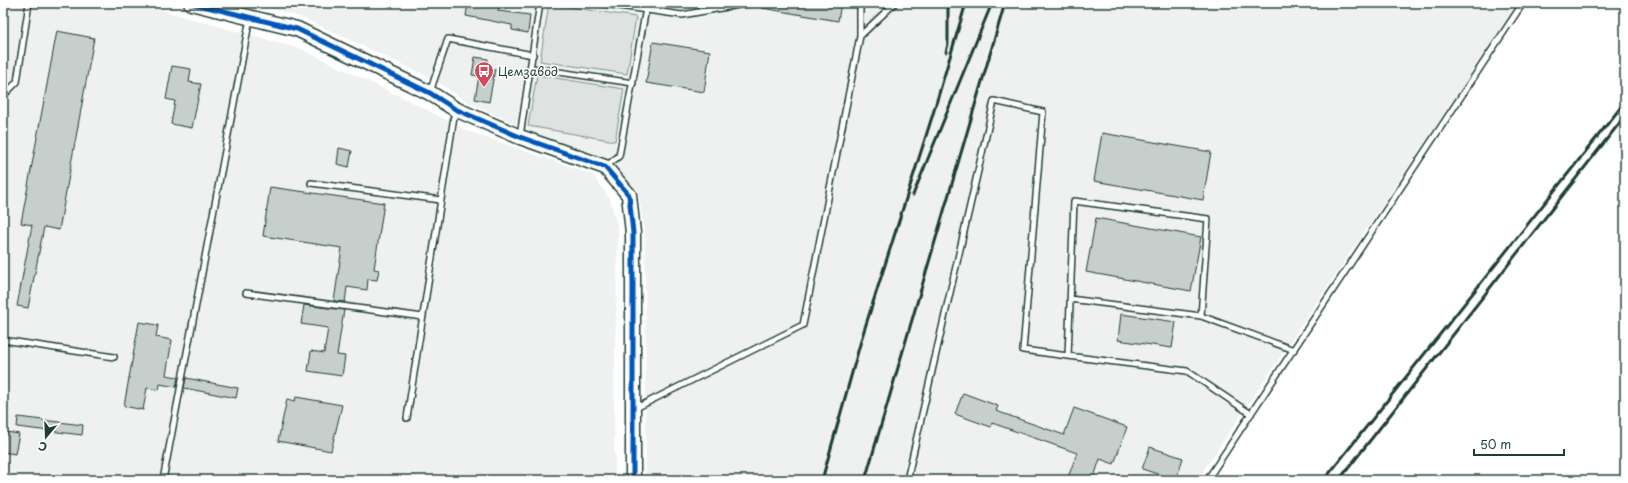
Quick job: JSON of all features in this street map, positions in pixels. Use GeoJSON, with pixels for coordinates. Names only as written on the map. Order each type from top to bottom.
{"type":"FeatureCollection","features":[{"type":"Feature","properties":{"kind":"street"},"geometry":{"type":"LineString","coordinates":[[191,3],[298,28],[430,93],[455,109],[520,137],[605,167],[629,195],[633,233],[633,480]]}},
{"type":"Feature","properties":{"kind":"lane"},"geometry":{"type":"LineString","coordinates":[[3,96],[17,82],[29,3]]}},
{"type":"Feature","properties":{"kind":"lane"},"geometry":{"type":"LineString","coordinates":[[520,137],[532,68],[540,3]]}},
{"type":"Feature","properties":{"kind":"lane"},"geometry":{"type":"LineString","coordinates":[[598,3],[682,15],[750,3]]}},
{"type":"Feature","properties":{"kind":"lane"},"geometry":{"type":"LineString","coordinates":[[605,167],[619,156],[647,3]]}},
{"type":"Feature","properties":{"kind":"lane"},"geometry":{"type":"LineString","coordinates":[[632,410],[803,325],[860,36],[860,3]]}},
{"type":"Feature","properties":{"kind":"lane"},"geometry":{"type":"LineString","coordinates":[[860,36],[895,3]]}},
{"type":"Feature","properties":{"kind":"lane"},"geometry":{"type":"LineString","coordinates":[[1207,480],[1523,3]]}},
{"type":"Feature","properties":{"kind":"lane"},"geometry":{"type":"LineString","coordinates":[[163,480],[250,17]]}},
{"type":"Feature","properties":{"kind":"lane"},"geometry":{"type":"LineString","coordinates":[[430,93],[448,39],[533,55]]}},
{"type":"Feature","properties":{"kind":"lane"},"geometry":{"type":"LineString","coordinates":[[532,68],[632,84]]}},
{"type":"Feature","properties":{"kind":"lane"},"geometry":{"type":"LineString","coordinates":[[908,479],[994,101],[1043,112],[1023,350],[1187,371],[1251,414]]}},
{"type":"Feature","properties":{"kind":"lane"},"geometry":{"type":"LineString","coordinates":[[407,418],[455,109]]}},
{"type":"Feature","properties":{"kind":"lane"},"geometry":{"type":"LineString","coordinates":[[311,184],[441,200]]}},
{"type":"Feature","properties":{"kind":"lane"},"geometry":{"type":"LineString","coordinates":[[1068,356],[1074,201],[1208,219],[1201,316]]}},
{"type":"Feature","properties":{"kind":"lane"},"geometry":{"type":"LineString","coordinates":[[246,293],[423,317]]}},
{"type":"Feature","properties":{"kind":"lane"},"geometry":{"type":"LineString","coordinates":[[1070,299],[1201,316],[1294,350]]}},
{"type":"Feature","properties":{"kind":"lane"},"geometry":{"type":"LineString","coordinates":[[3,340],[114,357]]}},
{"type":"Feature","properties":{"kind":"shaded area"},"geometry":{"type":"Polygon","coordinates":[[[3,3],[135,3],[301,49],[418,105],[467,131],[593,175],[610,199],[618,229],[614,399],[615,480],[3,480],[3,3]]]}},
{"type":"Feature","properties":{"kind":"shaded area"},"geometry":{"type":"Polygon","coordinates":[[[253,3],[1519,3],[1197,480],[646,480],[645,234],[638,191],[603,157],[538,135],[470,103],[427,76],[303,18],[253,3]]]}},
{"type":"Feature","properties":{"kind":"shaded area"},"geometry":{"type":"Polygon","coordinates":[[[549,4],[636,17],[627,74],[540,61],[549,4]]]}},
{"type":"Feature","properties":{"kind":"shaded area"},"geometry":{"type":"Polygon","coordinates":[[[537,75],[624,89],[615,141],[528,126],[537,75]]]}},
{"type":"Feature","properties":{"kind":"building"},"geometry":{"type":"Polygon","coordinates":[[[468,3],[500,3],[498,11],[530,15],[528,33],[512,30],[512,25],[466,16],[468,3]]]}},
{"type":"Feature","properties":{"kind":"building"},"geometry":{"type":"Polygon","coordinates":[[[762,3],[841,3],[838,21],[762,8],[762,3]]]}},
{"type":"Feature","properties":{"kind":"building"},"geometry":{"type":"Polygon","coordinates":[[[57,31],[94,38],[59,230],[44,227],[28,308],[17,306],[32,225],[21,223],[57,31]]]}},
{"type":"Feature","properties":{"kind":"building"},"geometry":{"type":"Polygon","coordinates":[[[653,42],[710,51],[704,92],[646,83],[653,42]]]}},
{"type":"Feature","properties":{"kind":"building","name":"Цемзавод"},"geometry":{"type":"Polygon","coordinates":[[[475,57],[488,59],[487,67],[495,69],[489,102],[475,99],[479,76],[472,75],[475,57]]]}},
{"type":"Feature","properties":{"kind":"building"},"geometry":{"type":"Polygon","coordinates":[[[172,66],[191,69],[189,82],[201,84],[192,128],[171,124],[175,101],[166,99],[172,66]]]}},
{"type":"Feature","properties":{"kind":"building"},"geometry":{"type":"Polygon","coordinates":[[[1102,133],[1211,152],[1203,200],[1094,181],[1102,133]]]}},
{"type":"Feature","properties":{"kind":"building"},"geometry":{"type":"Polygon","coordinates":[[[339,148],[352,151],[349,167],[337,164],[339,148]]]}},
{"type":"Feature","properties":{"kind":"building"},"geometry":{"type":"Polygon","coordinates":[[[270,187],[384,203],[374,269],[379,270],[377,280],[368,279],[367,290],[347,287],[345,302],[334,301],[342,248],[263,236],[270,187]]]}},
{"type":"Feature","properties":{"kind":"building"},"geometry":{"type":"Polygon","coordinates":[[[1096,218],[1201,237],[1191,291],[1086,272],[1096,218]]]}},
{"type":"Feature","properties":{"kind":"building"},"geometry":{"type":"Polygon","coordinates":[[[304,305],[344,310],[337,355],[345,356],[342,376],[308,371],[311,351],[324,353],[328,328],[301,324],[304,305]]]}},
{"type":"Feature","properties":{"kind":"building"},"geometry":{"type":"Polygon","coordinates":[[[1121,314],[1176,322],[1172,348],[1118,340],[1121,314]]]}},
{"type":"Feature","properties":{"kind":"building"},"geometry":{"type":"Polygon","coordinates":[[[139,322],[158,325],[156,337],[172,340],[166,375],[178,377],[176,387],[160,384],[159,390],[147,388],[143,410],[124,406],[139,322]]]}},
{"type":"Feature","properties":{"kind":"building"},"geometry":{"type":"Polygon","coordinates":[[[186,378],[238,388],[236,398],[184,388],[186,378]]]}},
{"type":"Feature","properties":{"kind":"building"},"geometry":{"type":"Polygon","coordinates":[[[963,393],[998,406],[996,411],[1064,435],[1074,408],[1127,427],[1114,464],[1100,459],[1093,480],[1067,480],[1077,453],[992,423],[991,427],[955,414],[963,393]]]}},
{"type":"Feature","properties":{"kind":"building"},"geometry":{"type":"Polygon","coordinates":[[[296,397],[342,405],[331,451],[278,441],[287,399],[295,401],[296,397]]]}},
{"type":"Feature","properties":{"kind":"building"},"geometry":{"type":"Polygon","coordinates":[[[18,417],[83,425],[82,435],[17,427],[18,417]]]}},
{"type":"Feature","properties":{"kind":"building"},"geometry":{"type":"Polygon","coordinates":[[[6,432],[19,434],[15,454],[3,452],[6,432]]]}},
{"type":"Feature","properties":{"kind":"building"},"geometry":{"type":"Polygon","coordinates":[[[1150,447],[1183,458],[1176,480],[1142,469],[1150,447]]]}},
{"type":"Feature","properties":{"kind":"railway"},"geometry":{"type":"LineString","coordinates":[[946,52],[948,44],[948,3]]}},
{"type":"Feature","properties":{"kind":"railway"},"geometry":{"type":"LineString","coordinates":[[822,480],[862,337],[932,117],[966,3]]}},
{"type":"Feature","properties":{"kind":"railway"},"geometry":{"type":"LineString","coordinates":[[913,195],[992,3]]}},
{"type":"Feature","properties":{"kind":"railway"},"geometry":{"type":"LineString","coordinates":[[865,480],[1005,3]]}},
{"type":"Feature","properties":{"kind":"railway"},"geometry":{"type":"LineString","coordinates":[[1324,480],[1625,102]]}},
{"type":"Feature","properties":{"kind":"railway"},"geometry":{"type":"LineString","coordinates":[[1339,480],[1625,116]]}},
{"type":"Feature","properties":{"kind":"cycle path"},"geometry":{"type":"LineString","coordinates":[[191,3],[297,29],[430,93],[455,109],[520,137],[605,167],[629,195],[633,233],[633,480]]}},
{"type":"Feature","properties":{"kind":"place","name":"Цемзавод"},"geometry":{"type":"Point","coordinates":[484,88]}}]}
